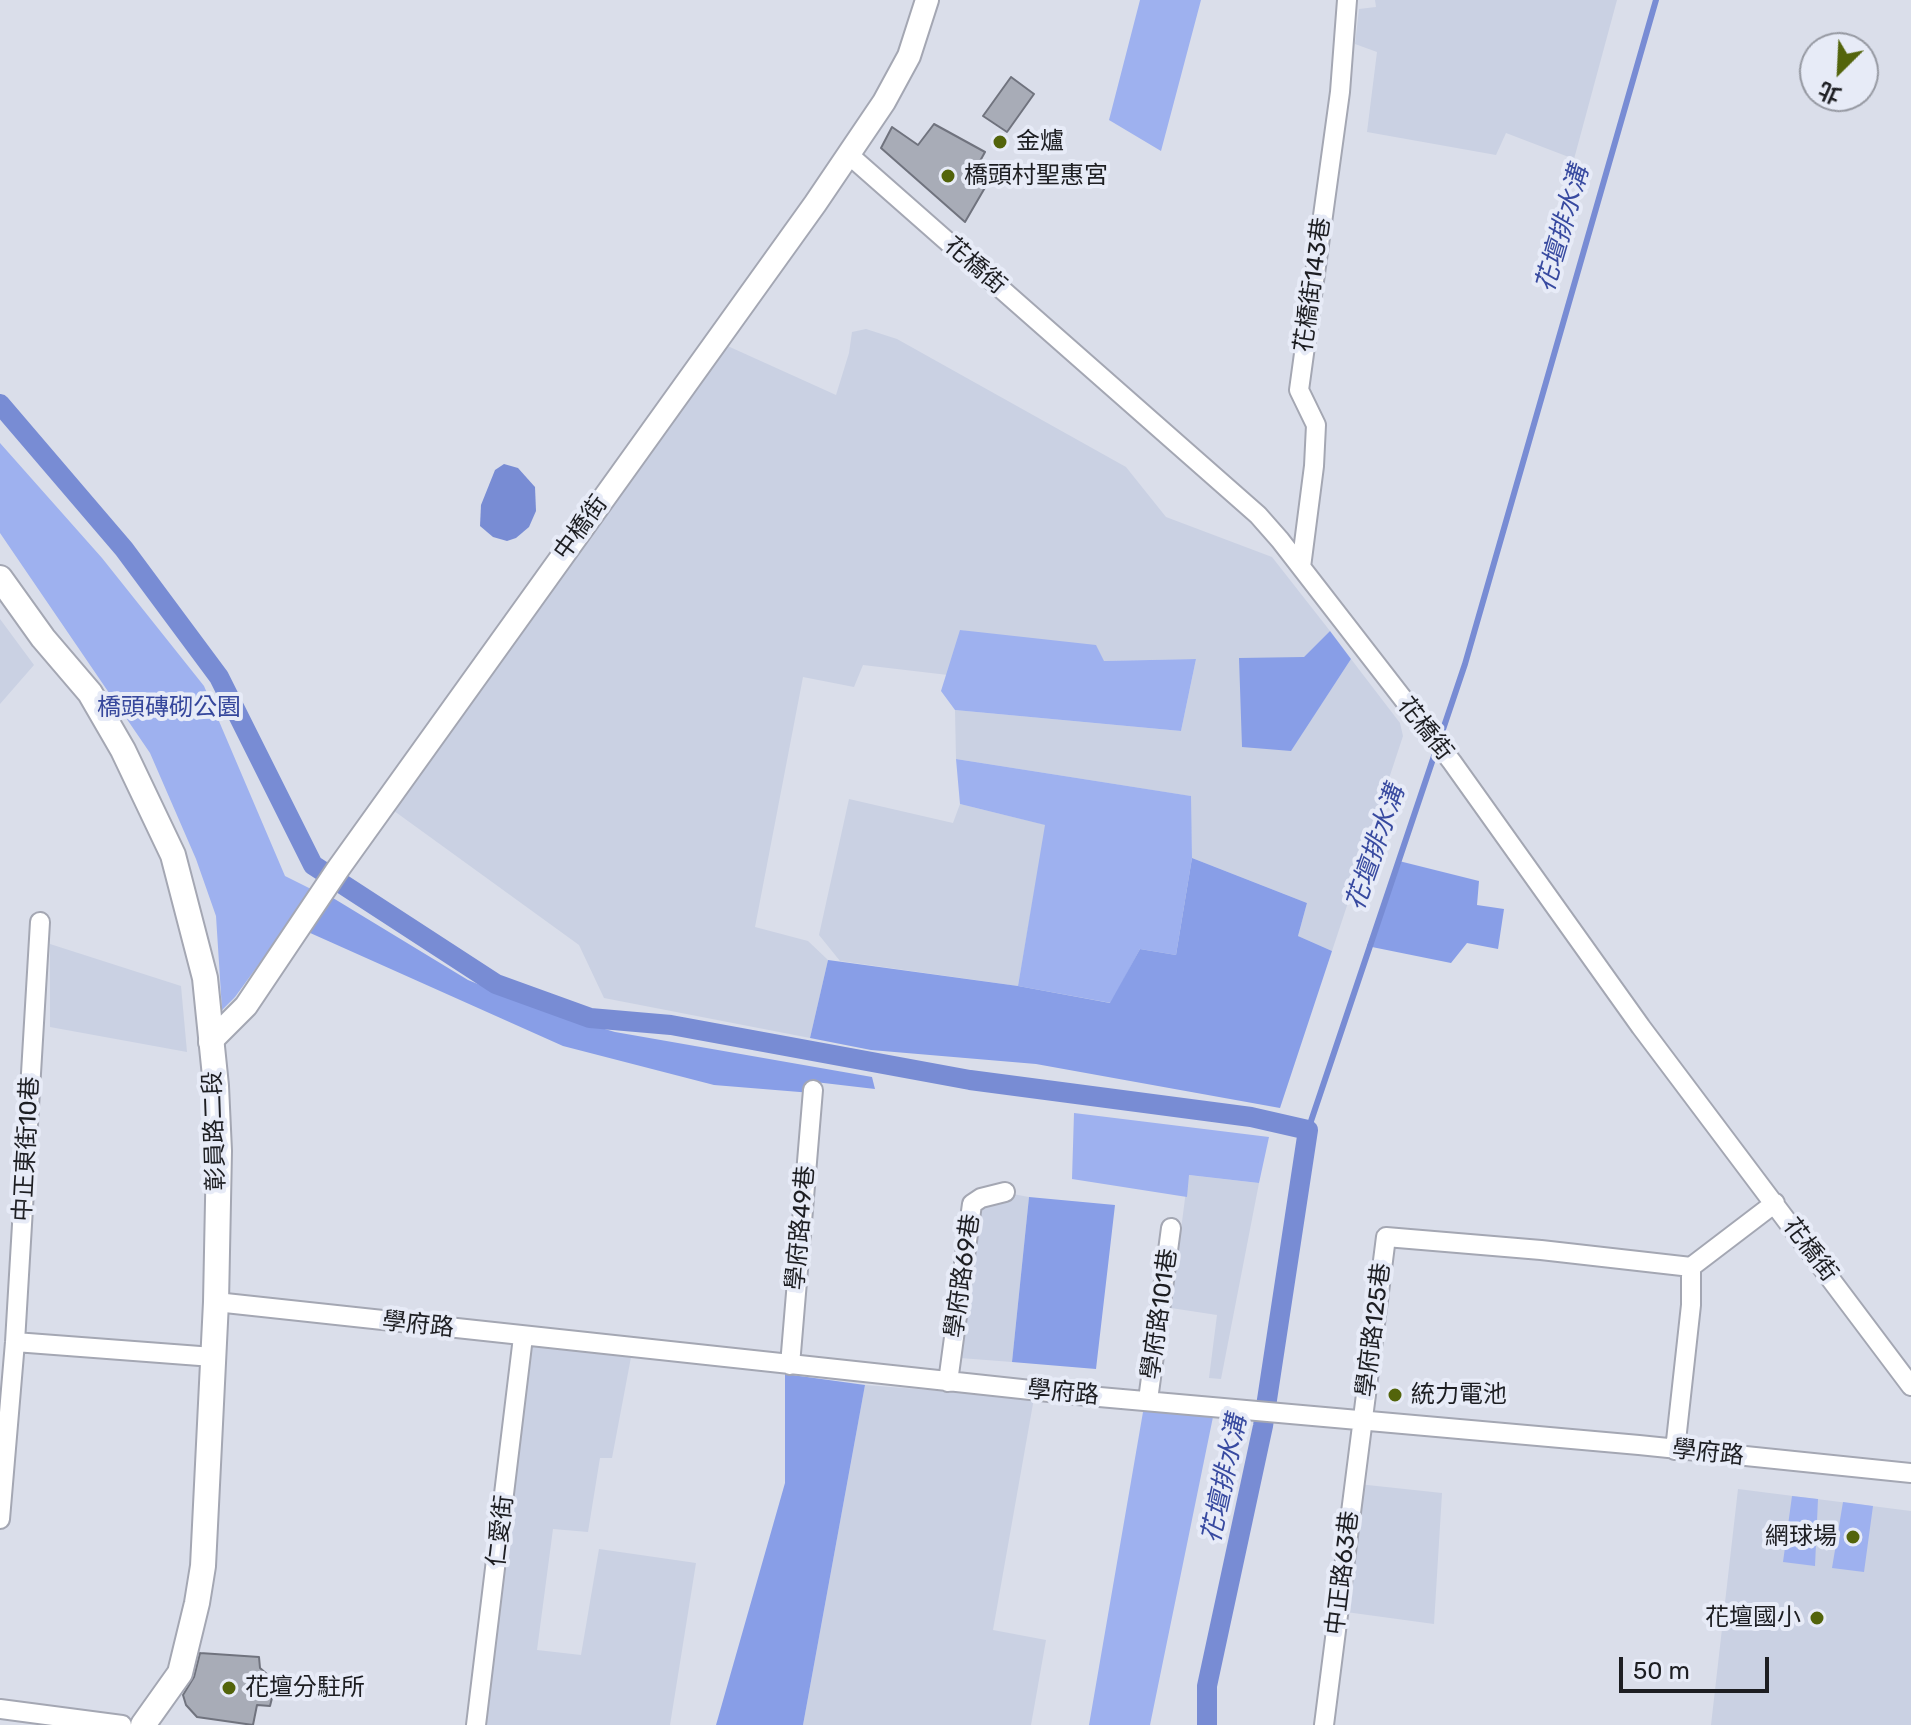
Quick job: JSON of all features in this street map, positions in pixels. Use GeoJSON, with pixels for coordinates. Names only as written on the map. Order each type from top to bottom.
{"type":"FeatureCollection","features":[{"type":"Feature","properties":{"kind":"main road","name":"彰員路二段"},"geometry":{"type":"LineString","coordinates":[[0,578],[43,638],[90,693],[123,750],[173,855],[205,978],[219,1151],[216,1302],[203,1566],[180,1673],[143,1725]]}},
{"type":"Feature","properties":{"kind":"street","name":"中橋街"},"geometry":{"type":"LineString","coordinates":[[210,1042],[246,1006],[338,869],[884,102],[909,56],[927,0]]}},
{"type":"Feature","properties":{"kind":"street","name":"花橋街143巷"},"geometry":{"type":"LineString","coordinates":[[1301,567],[1316,425],[1299,390],[1340,92],[1347,0]]}},
{"type":"Feature","properties":{"kind":"street","name":"花橋街"},"geometry":{"type":"LineString","coordinates":[[848,154],[1258,515],[1452,762],[1641,1027],[1911,1386]]}},
{"type":"Feature","properties":{"kind":"street","name":"中正東街10巷"},"geometry":{"type":"LineString","coordinates":[[0,1519],[15,1342],[40,922]]}},
{"type":"Feature","properties":{"kind":"street","name":"學府路49巷"},"geometry":{"type":"LineString","coordinates":[[790,1365],[813,1090]]}},
{"type":"Feature","properties":{"kind":"street","name":"學府路69巷"},"geometry":{"type":"LineString","coordinates":[[948,1382],[972,1204],[1005,1192]]}},
{"type":"Feature","properties":{"kind":"street"},"geometry":{"type":"LineString","coordinates":[[1675,1450],[1691,1305],[1691,1267],[1775,1203]]}},
{"type":"Feature","properties":{"kind":"street","name":"學府路101巷"},"geometry":{"type":"LineString","coordinates":[[1148,1400],[1171,1228]]}},
{"type":"Feature","properties":{"kind":"street","name":"學府路125巷"},"geometry":{"type":"LineString","coordinates":[[1362,1422],[1386,1237],[1691,1267]]}},
{"type":"Feature","properties":{"kind":"street","name":"學府路"},"geometry":{"type":"LineString","coordinates":[[216,1302],[948,1382],[1911,1473]]}},
{"type":"Feature","properties":{"kind":"street","name":"仁愛街"},"geometry":{"type":"LineString","coordinates":[[476,1725],[523,1337]]}},
{"type":"Feature","properties":{"kind":"street"},"geometry":{"type":"LineString","coordinates":[[15,1342],[213,1357]]}},
{"type":"Feature","properties":{"kind":"street","name":"中正路63巷"},"geometry":{"type":"LineString","coordinates":[[1324,1725],[1362,1422]]}},
{"type":"Feature","properties":{"kind":"street"},"geometry":{"type":"LineString","coordinates":[[0,1709],[122,1725]]}},
{"type":"Feature","properties":{"kind":"shaded area"},"geometry":{"type":"Polygon","coordinates":[[[1375,0],[1617,0],[1574,159],[1506,133],[1496,155],[1367,132],[1377,52],[1355,44],[1359,9],[1376,7],[1375,0]]]}},
{"type":"Feature","properties":{"kind":"shaded area"},"geometry":{"type":"Polygon","coordinates":[[[866,329],[897,339],[1126,467],[1166,517],[1272,557],[1330,631],[1304,657],[1291,750],[1351,659],[1400,723],[1403,736],[1332,951],[1298,936],[1307,903],[1192,858],[1190,796],[956,759],[955,710],[1181,731],[1196,659],[1104,661],[961,630],[948,675],[863,665],[854,687],[803,677],[755,927],[808,941],[828,960],[810,1038],[604,998],[579,945],[390,808],[721,343],[836,395],[852,332],[866,329]]]}},
{"type":"Feature","properties":{"kind":"shaded area"},"geometry":{"type":"Polygon","coordinates":[[[504,464],[518,468],[535,487],[536,511],[529,527],[507,541],[493,537],[480,526],[481,505],[495,470],[504,464]]]}},
{"type":"Feature","properties":{"kind":"shaded area"},"geometry":{"type":"Polygon","coordinates":[[[0,619],[34,665],[0,704],[0,619]]]}},
{"type":"Feature","properties":{"kind":"shaded area"},"geometry":{"type":"Polygon","coordinates":[[[1330,631],[1351,659],[1291,751],[1242,747],[1239,658],[1304,657],[1330,631]]]}},
{"type":"Feature","properties":{"kind":"shaded area"},"geometry":{"type":"Polygon","coordinates":[[[849,799],[953,823],[960,804],[1046,825],[1018,986],[840,961],[819,935],[849,799]]]}},
{"type":"Feature","properties":{"kind":"shaded area"},"geometry":{"type":"Polygon","coordinates":[[[1192,858],[1307,903],[1298,936],[1332,951],[1280,1108],[1036,1064],[871,1050],[810,1038],[828,960],[1018,986],[1110,1003],[1140,949],[1176,955],[1192,858]]]}},
{"type":"Feature","properties":{"kind":"shaded area"},"geometry":{"type":"Polygon","coordinates":[[[1399,861],[1479,881],[1477,905],[1504,909],[1498,949],[1467,943],[1451,963],[1367,946],[1399,861]]]}},
{"type":"Feature","properties":{"kind":"shaded area"},"geometry":{"type":"Polygon","coordinates":[[[333,898],[468,980],[546,1012],[615,1032],[872,1077],[875,1089],[815,1082],[812,1093],[714,1085],[563,1046],[308,932],[333,898]]]}},
{"type":"Feature","properties":{"kind":"shaded area"},"geometry":{"type":"Polygon","coordinates":[[[50,944],[181,986],[187,1052],[50,1027],[50,944]]]}},
{"type":"Feature","properties":{"kind":"shaded area"},"geometry":{"type":"Polygon","coordinates":[[[1188,1175],[1259,1183],[1221,1379],[1209,1378],[1217,1315],[1171,1308],[1188,1175]]]}},
{"type":"Feature","properties":{"kind":"shaded area"},"geometry":{"type":"Polygon","coordinates":[[[980,1188],[1029,1197],[1012,1362],[960,1358],[980,1188]]]}},
{"type":"Feature","properties":{"kind":"shaded area"},"geometry":{"type":"Polygon","coordinates":[[[1029,1197],[1115,1205],[1096,1369],[1012,1362],[1029,1197]]]}},
{"type":"Feature","properties":{"kind":"shaded area"},"geometry":{"type":"Polygon","coordinates":[[[535,1345],[632,1352],[612,1458],[600,1458],[588,1532],[553,1529],[537,1650],[581,1655],[599,1549],[696,1563],[670,1725],[483,1725],[523,1355],[535,1345]]]}},
{"type":"Feature","properties":{"kind":"shaded area"},"geometry":{"type":"Polygon","coordinates":[[[785,1374],[865,1385],[803,1725],[716,1725],[785,1483],[785,1374]]]}},
{"type":"Feature","properties":{"kind":"shaded area"},"geometry":{"type":"Polygon","coordinates":[[[865,1385],[1034,1398],[993,1630],[1046,1640],[1031,1725],[803,1725],[865,1385]]]}},
{"type":"Feature","properties":{"kind":"shaded area"},"geometry":{"type":"Polygon","coordinates":[[[1358,1484],[1442,1493],[1434,1624],[1346,1612],[1358,1484]]]}},
{"type":"Feature","properties":{"kind":"shaded area","name":"花壇國小"},"geometry":{"type":"Polygon","coordinates":[[[1738,1489],[1911,1511],[1911,1725],[1711,1725],[1738,1489]]]}},
{"type":"Feature","properties":{"kind":"green space"},"geometry":{"type":"Polygon","coordinates":[[[1140,0],[1201,0],[1161,151],[1109,120],[1140,0]]]}},
{"type":"Feature","properties":{"kind":"green space","name":"橋頭磚砌公園"},"geometry":{"type":"Polygon","coordinates":[[[0,443],[102,558],[204,686],[285,876],[313,890],[235,997],[222,1010],[216,916],[196,859],[150,753],[0,533],[0,443]]]}},
{"type":"Feature","properties":{"kind":"green space"},"geometry":{"type":"Polygon","coordinates":[[[960,630],[1096,645],[1104,661],[1196,659],[1181,731],[955,710],[941,691],[960,630]]]}},
{"type":"Feature","properties":{"kind":"green space"},"geometry":{"type":"Polygon","coordinates":[[[956,759],[1191,796],[1192,858],[1176,955],[1140,949],[1111,1003],[1018,986],[1045,825],[960,804],[956,759]]]}},
{"type":"Feature","properties":{"kind":"green space"},"geometry":{"type":"Polygon","coordinates":[[[1074,1113],[1269,1137],[1259,1183],[1189,1175],[1187,1197],[1072,1179],[1074,1113]]]}},
{"type":"Feature","properties":{"kind":"green space"},"geometry":{"type":"Polygon","coordinates":[[[1143,1412],[1214,1412],[1150,1725],[1089,1725],[1143,1412]]]}},
{"type":"Feature","properties":{"kind":"green space","name":"網球場"},"geometry":{"type":"Polygon","coordinates":[[[1792,1496],[1818,1499],[1815,1566],[1783,1562],[1792,1496]]]}},
{"type":"Feature","properties":{"kind":"green space","name":"網球場"},"geometry":{"type":"Polygon","coordinates":[[[1843,1502],[1873,1506],[1864,1572],[1832,1568],[1843,1502]]]}},
{"type":"Feature","properties":{"kind":"building"},"geometry":{"type":"Polygon","coordinates":[[[1011,77],[1034,94],[1007,132],[983,116],[1011,77]]]}},
{"type":"Feature","properties":{"kind":"building","name":"橋頭村聖惠宮"},"geometry":{"type":"Polygon","coordinates":[[[934,124],[985,152],[974,172],[990,179],[965,222],[881,148],[892,127],[918,145],[934,124]]]}},
{"type":"Feature","properties":{"kind":"building","name":"花壇分駐所"},"geometry":{"type":"Polygon","coordinates":[[[200,1653],[259,1657],[260,1668],[276,1682],[270,1706],[257,1705],[253,1725],[197,1717],[186,1705],[183,1695],[194,1677],[200,1653]]]}},
{"type":"Feature","properties":{"kind":"waterway","name":"花壇排水溝"},"geometry":{"type":"LineString","coordinates":[[1308,1130],[1465,664],[1656,0]]}},
{"type":"Feature","properties":{"kind":"waterway"},"geometry":{"type":"LineString","coordinates":[[0,404],[124,549],[219,677],[313,865],[496,984],[590,1018],[671,1025],[970,1080],[1251,1117],[1308,1130],[1263,1426],[1207,1686],[1207,1725]]}},
{"type":"Feature","properties":{"kind":"place","name":"金爐"},"geometry":{"type":"Point","coordinates":[1000,142]}},
{"type":"Feature","properties":{"kind":"place","name":"橋頭村聖惠宮"},"geometry":{"type":"Point","coordinates":[948,176]}},
{"type":"Feature","properties":{"kind":"place","name":"統力電池"},"geometry":{"type":"Point","coordinates":[1395,1395]}},
{"type":"Feature","properties":{"kind":"place","name":"網球場"},"geometry":{"type":"Point","coordinates":[1853,1537]}},
{"type":"Feature","properties":{"kind":"place","name":"花壇國小"},"geometry":{"type":"Point","coordinates":[1817,1618]}},
{"type":"Feature","properties":{"kind":"place","name":"花壇分駐所"},"geometry":{"type":"Point","coordinates":[229,1688]}}]}
